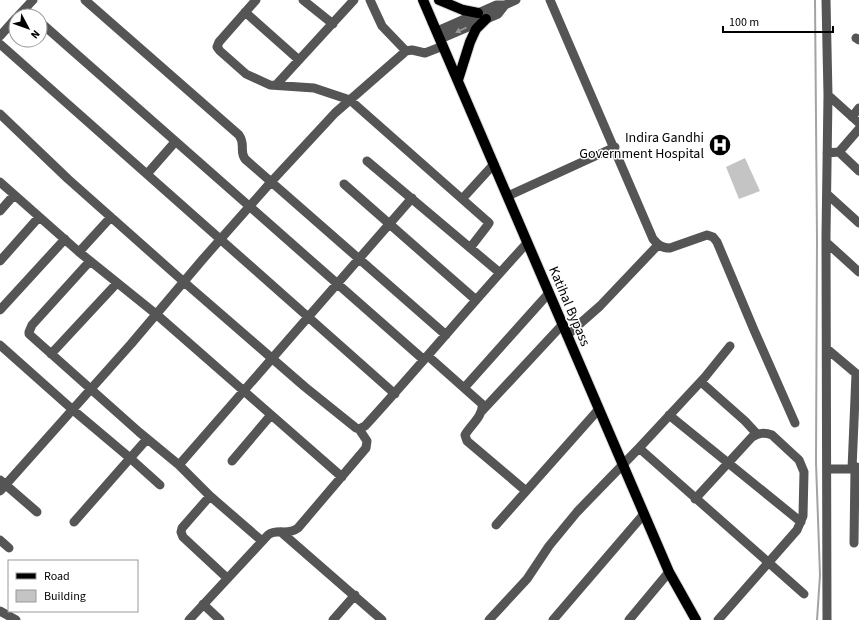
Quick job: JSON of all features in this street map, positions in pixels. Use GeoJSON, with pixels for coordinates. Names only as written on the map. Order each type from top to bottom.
{"type":"FeatureCollection","features":[{"type":"Feature","properties":{"kind":"main road","name":"Katihal Bypass"},"geometry":{"type":"LineString","coordinates":[[423,0],[669,572],[696,620]]}},
{"type":"Feature","properties":{"kind":"main road"},"geometry":{"type":"LineString","coordinates":[[439,0],[462,10],[482,16],[470,42],[458,80]]}},
{"type":"Feature","properties":{"kind":"street"},"geometry":{"type":"LineString","coordinates":[[26,8],[33,0]]}},
{"type":"Feature","properties":{"kind":"street"},"geometry":{"type":"LineString","coordinates":[[85,0],[239,135],[243,143],[243,157],[446,335]]}},
{"type":"Feature","properties":{"kind":"street"},"geometry":{"type":"LineString","coordinates":[[256,0],[217,44],[218,49],[246,74],[270,85],[314,88],[350,100],[463,198],[488,223],[470,248]]}},
{"type":"Feature","properties":{"kind":"street"},"geometry":{"type":"LineString","coordinates":[[303,0],[333,24]]}},
{"type":"Feature","properties":{"kind":"street"},"geometry":{"type":"LineString","coordinates":[[276,85],[354,0]]}},
{"type":"Feature","properties":{"kind":"street"},"geometry":{"type":"LineString","coordinates":[[370,0],[382,26],[406,51]]}},
{"type":"Feature","properties":{"kind":"street"},"geometry":{"type":"LineString","coordinates":[[37,512],[2,485],[91,389],[271,182],[335,113],[406,51],[412,50],[425,53],[432,51],[440,38],[482,16],[498,14],[505,5],[516,0]]}},
{"type":"Feature","properties":{"kind":"street"},"geometry":{"type":"LineString","coordinates":[[550,0],[615,147],[653,239],[658,245],[664,248],[670,248],[707,235],[713,237],[717,242],[795,423]]}},
{"type":"Feature","properties":{"kind":"street"},"geometry":{"type":"LineString","coordinates":[[826,0],[828,95],[826,242],[828,469],[827,620]]}},
{"type":"Feature","properties":{"kind":"street"},"geometry":{"type":"LineString","coordinates":[[245,12],[299,60]]}},
{"type":"Feature","properties":{"kind":"street"},"geometry":{"type":"LineString","coordinates":[[0,36],[8,27]]}},
{"type":"Feature","properties":{"kind":"street"},"geometry":{"type":"LineString","coordinates":[[48,29],[337,283],[464,388],[482,404],[481,412]]}},
{"type":"Feature","properties":{"kind":"street"},"geometry":{"type":"LineString","coordinates":[[0,44],[395,394]]}},
{"type":"Feature","properties":{"kind":"street"},"geometry":{"type":"LineString","coordinates":[[828,95],[859,123]]}},
{"type":"Feature","properties":{"kind":"street"},"geometry":{"type":"LineString","coordinates":[[852,116],[859,108]]}},
{"type":"Feature","properties":{"kind":"street"},"geometry":{"type":"LineString","coordinates":[[0,114],[68,179],[184,282],[353,427],[359,429],[366,441],[366,448],[298,528],[291,532],[274,531],[271,533],[189,620]]}},
{"type":"Feature","properties":{"kind":"street"},"geometry":{"type":"LineString","coordinates":[[827,153],[838,152],[859,129]]}},
{"type":"Feature","properties":{"kind":"street"},"geometry":{"type":"LineString","coordinates":[[147,174],[175,142]]}},
{"type":"Feature","properties":{"kind":"street"},"geometry":{"type":"LineString","coordinates":[[508,196],[615,147]]}},
{"type":"Feature","properties":{"kind":"street"},"geometry":{"type":"LineString","coordinates":[[838,152],[859,171]]}},
{"type":"Feature","properties":{"kind":"street"},"geometry":{"type":"LineString","coordinates":[[367,161],[500,272]]}},
{"type":"Feature","properties":{"kind":"street"},"geometry":{"type":"LineString","coordinates":[[463,198],[494,164]]}},
{"type":"Feature","properties":{"kind":"street"},"geometry":{"type":"LineString","coordinates":[[0,182],[79,252],[156,314],[342,477]]}},
{"type":"Feature","properties":{"kind":"street"},"geometry":{"type":"LineString","coordinates":[[344,184],[476,300]]}},
{"type":"Feature","properties":{"kind":"street"},"geometry":{"type":"LineString","coordinates":[[827,194],[859,223]]}},
{"type":"Feature","properties":{"kind":"street"},"geometry":{"type":"LineString","coordinates":[[0,211],[14,195]]}},
{"type":"Feature","properties":{"kind":"street"},"geometry":{"type":"LineString","coordinates":[[179,464],[412,198]]}},
{"type":"Feature","properties":{"kind":"street"},"geometry":{"type":"LineString","coordinates":[[0,261],[39,217]]}},
{"type":"Feature","properties":{"kind":"street"},"geometry":{"type":"LineString","coordinates":[[79,252],[111,217]]}},
{"type":"Feature","properties":{"kind":"street"},"geometry":{"type":"LineString","coordinates":[[0,310],[65,240]]}},
{"type":"Feature","properties":{"kind":"street"},"geometry":{"type":"LineString","coordinates":[[826,242],[859,272]]}},
{"type":"Feature","properties":{"kind":"street"},"geometry":{"type":"LineString","coordinates":[[359,429],[365,426],[395,394],[500,272],[528,243]]}},
{"type":"Feature","properties":{"kind":"street"},"geometry":{"type":"LineString","coordinates":[[567,335],[600,306],[658,245]]}},
{"type":"Feature","properties":{"kind":"street"},"geometry":{"type":"LineString","coordinates":[[90,260],[30,328],[29,332],[31,336],[148,439],[179,464],[210,496],[262,541]]}},
{"type":"Feature","properties":{"kind":"street"},"geometry":{"type":"LineString","coordinates":[[51,354],[117,283]]}},
{"type":"Feature","properties":{"kind":"street"},"geometry":{"type":"LineString","coordinates":[[464,388],[549,293]]}},
{"type":"Feature","properties":{"kind":"street"},"geometry":{"type":"LineString","coordinates":[[526,491],[466,438],[466,433],[481,412],[562,324]]}},
{"type":"Feature","properties":{"kind":"street"},"geometry":{"type":"LineString","coordinates":[[0,345],[72,410],[160,485]]}},
{"type":"Feature","properties":{"kind":"street"},"geometry":{"type":"LineString","coordinates":[[490,620],[527,579],[549,546],[577,512],[701,382],[730,346]]}},
{"type":"Feature","properties":{"kind":"street"},"geometry":{"type":"LineString","coordinates":[[827,349],[858,375],[856,469],[857,522],[854,543]]}},
{"type":"Feature","properties":{"kind":"street"},"geometry":{"type":"LineString","coordinates":[[701,382],[745,421],[757,434]]}},
{"type":"Feature","properties":{"kind":"street"},"geometry":{"type":"LineString","coordinates":[[496,525],[599,409]]}},
{"type":"Feature","properties":{"kind":"street"},"geometry":{"type":"LineString","coordinates":[[232,461],[271,415]]}},
{"type":"Feature","properties":{"kind":"street"},"geometry":{"type":"LineString","coordinates":[[669,415],[801,522]]}},
{"type":"Feature","properties":{"kind":"street"},"geometry":{"type":"LineString","coordinates":[[695,499],[752,437],[757,434],[766,433],[772,435],[799,460],[802,466],[805,480],[803,516],[797,530],[718,620]]}},
{"type":"Feature","properties":{"kind":"street"},"geometry":{"type":"LineString","coordinates":[[74,522],[148,439]]}},
{"type":"Feature","properties":{"kind":"street"},"geometry":{"type":"LineString","coordinates":[[639,448],[804,594]]}},
{"type":"Feature","properties":{"kind":"street"},"geometry":{"type":"LineString","coordinates":[[828,469],[856,469]]}},
{"type":"Feature","properties":{"kind":"street"},"geometry":{"type":"LineString","coordinates":[[210,496],[182,528],[181,532],[183,537],[227,578]]}},
{"type":"Feature","properties":{"kind":"street"},"geometry":{"type":"LineString","coordinates":[[553,620],[644,514]]}},
{"type":"Feature","properties":{"kind":"street"},"geometry":{"type":"LineString","coordinates":[[281,532],[382,620]]}},
{"type":"Feature","properties":{"kind":"street"},"geometry":{"type":"LineString","coordinates":[[0,540],[9,548]]}},
{"type":"Feature","properties":{"kind":"street"},"geometry":{"type":"LineString","coordinates":[[629,620],[669,572]]}},
{"type":"Feature","properties":{"kind":"street"},"geometry":{"type":"LineString","coordinates":[[333,620],[355,595]]}},
{"type":"Feature","properties":{"kind":"street"},"geometry":{"type":"LineString","coordinates":[[203,604],[220,620]]}},
{"type":"Feature","properties":{"kind":"street"},"geometry":{"type":"LineString","coordinates":[[0,612],[16,620]]}},
{"type":"Feature","properties":{"kind":"building"},"geometry":{"type":"Polygon","coordinates":[[[745,158],[760,191],[739,199],[726,167],[745,158]]]}},
{"type":"Feature","properties":{"kind":"waterway"},"geometry":{"type":"LineString","coordinates":[[815,0],[817,239],[816,463],[820,575],[817,620]]}},
{"type":"Feature","properties":{"kind":"place","name":"Indira Gandhi Government Hospital"},"geometry":{"type":"Point","coordinates":[720,145]}}]}
